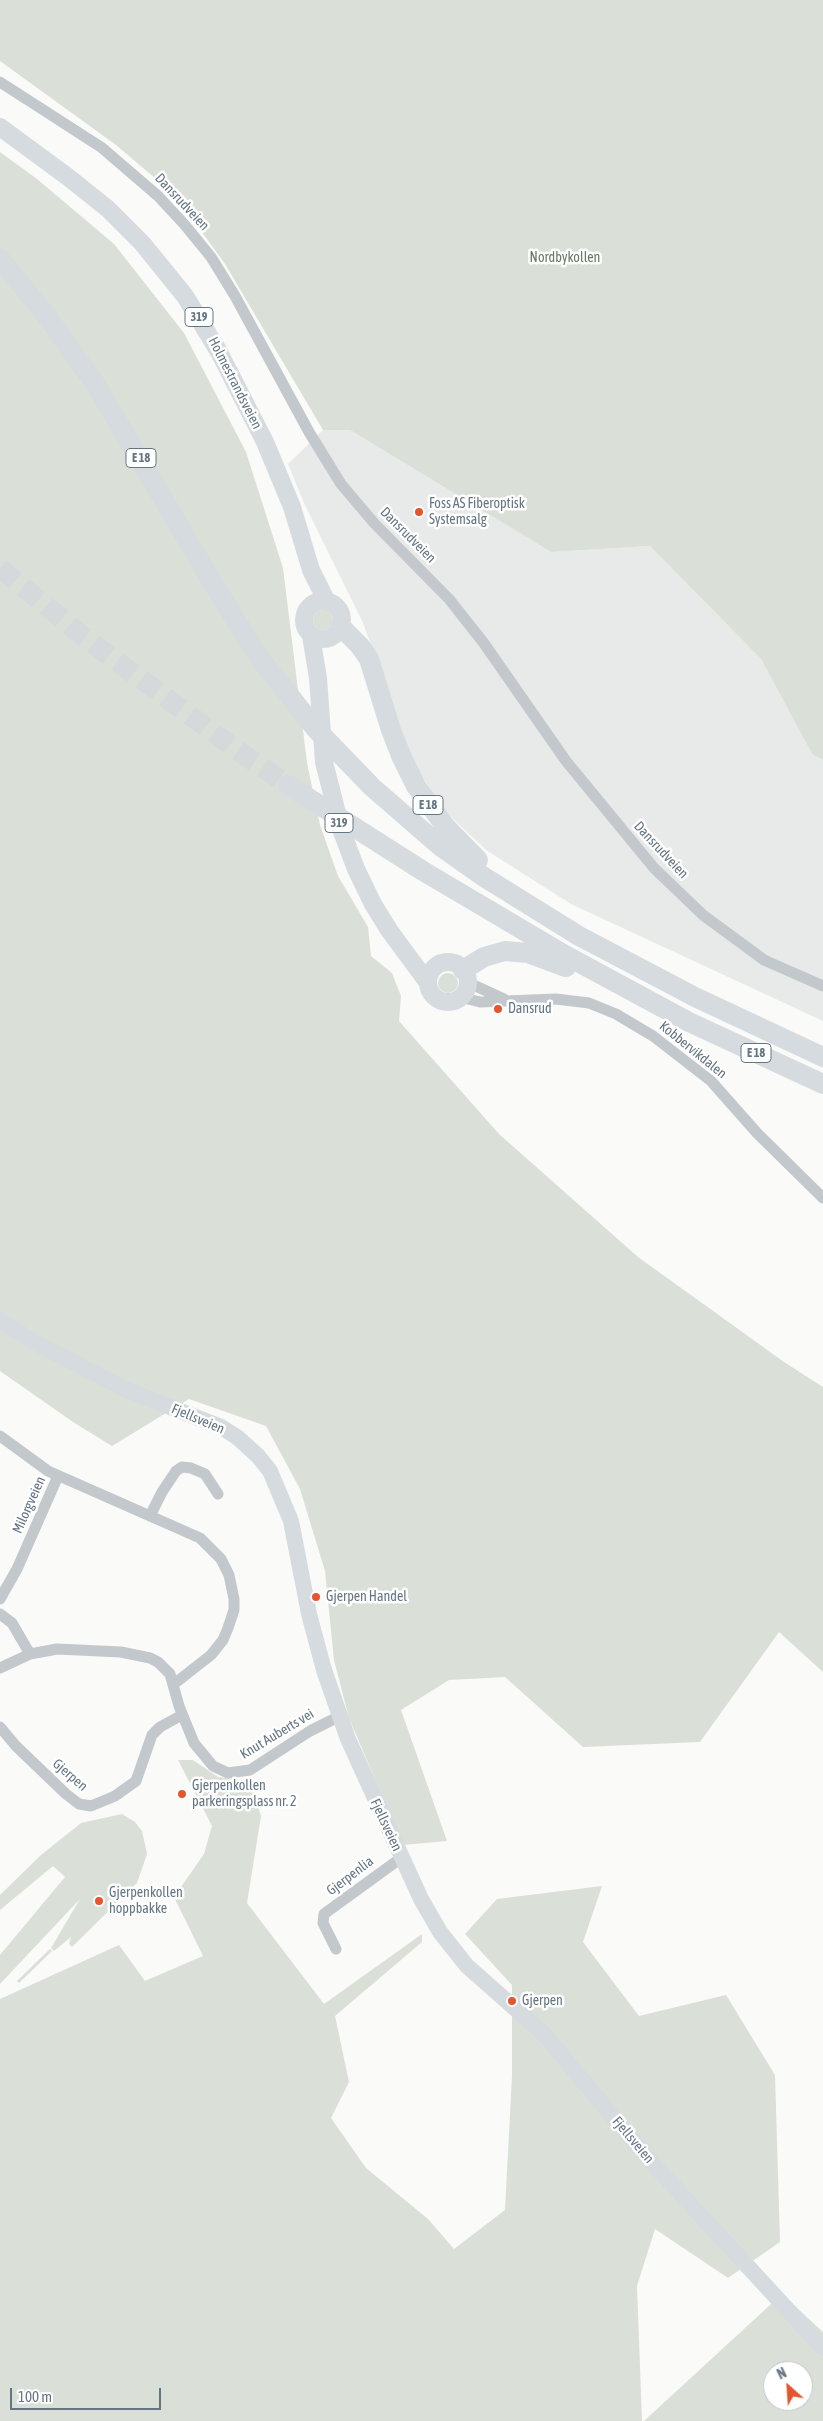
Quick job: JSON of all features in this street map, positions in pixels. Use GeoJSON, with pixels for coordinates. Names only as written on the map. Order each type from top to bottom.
{"type":"FeatureCollection","features":[{"type":"Feature","properties":{"kind":"highway","name":"E 18"},"geometry":{"type":"LineString","coordinates":[[0,259],[48,317],[96,385],[215,587],[267,668],[287,695],[342,757],[408,819],[484,877],[579,936],[695,997],[823,1057]]}},
{"type":"Feature","properties":{"kind":"highway","name":"E 18"},"geometry":{"type":"LineString","coordinates":[[326,634],[360,646],[369,659],[402,758],[429,806],[464,847],[482,863],[579,936]]}},
{"type":"Feature","properties":{"kind":"highway","name":"E 18"},"geometry":{"type":"LineString","coordinates":[[288,785],[422,871],[565,955],[689,1022],[823,1084]]}},
{"type":"Feature","properties":{"kind":"highway","name":"E 18"},"geometry":{"type":"LineString","coordinates":[[464,983],[494,953],[505,951],[528,953],[571,969],[621,996],[689,1022]]}},
{"type":"Feature","properties":{"kind":"main road","name":"Holmestrandsveien"},"geometry":{"type":"LineString","coordinates":[[0,127],[108,209],[142,242],[185,296],[219,352],[265,442],[285,488],[320,603]]}},
{"type":"Feature","properties":{"kind":"main road","name":"319"},"geometry":{"type":"LineString","coordinates":[[326,634],[306,629],[303,620],[306,611],[320,603],[340,611],[342,621],[326,634],[318,678],[324,762],[341,829],[356,869],[373,904],[389,930],[428,983],[431,993],[440,1000],[450,1002],[464,983]]}},
{"type":"Feature","properties":{"kind":"main road"},"geometry":{"type":"LineString","coordinates":[[407,953],[438,965],[452,963],[464,983]]}},
{"type":"Feature","properties":{"kind":"main road"},"geometry":{"type":"LineString","coordinates":[[428,983],[431,972],[438,965]]}},
{"type":"Feature","properties":{"kind":"main road","name":"Fjellsveien"},"geometry":{"type":"LineString","coordinates":[[0,1320],[49,1350],[127,1390],[221,1427],[237,1437],[258,1456],[274,1479],[291,1521],[309,1614],[340,1716],[363,1775],[430,1918],[452,1950],[467,1966],[543,2033],[645,2155],[823,2348]]}},
{"type":"Feature","properties":{"kind":"street","name":"Dansrudveien"},"geometry":{"type":"LineString","coordinates":[[0,82],[101,147],[158,196],[184,224],[211,258],[235,296],[308,432],[341,484],[374,523],[449,599],[483,642],[566,761],[654,868],[703,915],[764,960],[823,986]]}},
{"type":"Feature","properties":{"kind":"street","name":"Kobbervikdalen"},"geometry":{"type":"LineString","coordinates":[[464,983],[480,1002],[556,999],[589,1004],[616,1014],[653,1036],[711,1081],[757,1133],[823,1198]]}},
{"type":"Feature","properties":{"kind":"street","name":"Kobbervikdalen"},"geometry":{"type":"LineString","coordinates":[[464,983],[505,1000]]}},
{"type":"Feature","properties":{"kind":"street","name":"Milorgveien"},"geometry":{"type":"LineString","coordinates":[[0,1436],[30,1460],[58,1476],[190,1532],[214,1550],[226,1568],[234,1599],[234,1610],[223,1640],[211,1655],[174,1684]]}},
{"type":"Feature","properties":{"kind":"street"},"geometry":{"type":"LineString","coordinates":[[150,1516],[162,1492],[176,1471],[182,1467],[191,1468],[205,1474],[218,1494]]}},
{"type":"Feature","properties":{"kind":"street","name":"Milorgveien"},"geometry":{"type":"LineString","coordinates":[[0,1599],[17,1569],[58,1476]]}},
{"type":"Feature","properties":{"kind":"street"},"geometry":{"type":"LineString","coordinates":[[0,1614],[12,1623],[30,1654]]}},
{"type":"Feature","properties":{"kind":"street","name":"Knut Auberts vei"},"geometry":{"type":"LineString","coordinates":[[0,1668],[30,1654],[44,1650],[66,1649],[150,1658],[165,1667],[174,1684],[182,1715],[191,1737],[203,1756],[219,1770],[238,1773],[259,1766],[310,1731],[340,1716]]}},
{"type":"Feature","properties":{"kind":"street","name":"Gjerpen"},"geometry":{"type":"LineString","coordinates":[[0,1727],[16,1746],[66,1794],[79,1804],[91,1806],[115,1796],[136,1781],[152,1735],[160,1727],[182,1715]]}},
{"type":"Feature","properties":{"kind":"street","name":"Gjerpenlia"},"geometry":{"type":"LineString","coordinates":[[336,1949],[325,1930],[322,1920],[324,1914],[401,1858]]}},
{"type":"Feature","properties":{"kind":"shaded area"},"geometry":{"type":"Polygon","coordinates":[[[323,430],[350,430],[551,552],[650,546],[761,659],[812,754],[823,760],[823,1021],[571,904],[486,850],[444,810],[413,762],[363,623],[304,503],[288,464],[323,430]]]}},
{"type":"Feature","properties":{"kind":"green space","name":"Nordbykollen"},"geometry":{"type":"Polygon","coordinates":[[[0,0],[823,0],[823,760],[812,754],[761,659],[650,546],[551,552],[350,430],[323,430],[225,264],[194,221],[162,184],[116,145],[0,61],[0,0]]]}},
{"type":"Feature","properties":{"kind":"green space"},"geometry":{"type":"Polygon","coordinates":[[[0,152],[37,179],[114,244],[184,333],[246,452],[283,568],[307,763],[320,825],[338,876],[368,927],[371,956],[392,973],[401,996],[399,1021],[499,1134],[638,1257],[784,1362],[823,1387],[823,1672],[779,1632],[700,1742],[583,1747],[505,1677],[449,1680],[401,1710],[447,1841],[403,1845],[349,1718],[334,1660],[325,1571],[300,1489],[266,1426],[189,1399],[112,1446],[73,1422],[0,1371],[0,152]]]}},
{"type":"Feature","properties":{"kind":"green space"},"geometry":{"type":"Polygon","coordinates":[[[323,610],[330,613],[333,620],[330,627],[323,630],[316,627],[313,620],[316,613],[323,610]]]}},
{"type":"Feature","properties":{"kind":"green space"},"geometry":{"type":"Polygon","coordinates":[[[448,973],[455,976],[458,983],[455,990],[448,993],[441,990],[438,983],[441,976],[448,973]]]}},
{"type":"Feature","properties":{"kind":"green space"},"geometry":{"type":"Polygon","coordinates":[[[178,1760],[193,1760],[218,1777],[250,1781],[261,1816],[247,1903],[324,2004],[422,1934],[422,1942],[335,2016],[349,2082],[331,2118],[366,2168],[428,2219],[454,2249],[505,2210],[512,2076],[512,1985],[465,1934],[497,1899],[602,1886],[583,1942],[639,2016],[726,1995],[775,2075],[780,2242],[728,2278],[655,2229],[637,2286],[642,2421],[0,2421],[0,1999],[119,1945],[145,1981],[203,1956],[174,1897],[204,1854],[212,1826],[178,1760]]]}},
{"type":"Feature","properties":{"kind":"green space","name":"Gjerpenkollen hoppbakke"},"geometry":{"type":"Polygon","coordinates":[[[122,1814],[135,1822],[142,1831],[147,1854],[137,1883],[72,1947],[69,1944],[71,1937],[54,1951],[51,1948],[80,1899],[0,1984],[0,1955],[65,1877],[53,1866],[0,1910],[0,1895],[41,1855],[81,1823],[122,1814]]]}},
{"type":"Feature","properties":{"kind":"green space"},"geometry":{"type":"Polygon","coordinates":[[[50,1949],[52,1951],[19,1983],[17,1981],[50,1949]]]}},
{"type":"Feature","properties":{"kind":"green space"},"geometry":{"type":"Polygon","coordinates":[[[782,2294],[823,2332],[823,2421],[644,2421],[782,2294]]]}},
{"type":"Feature","properties":{"kind":"tunnel"},"geometry":{"type":"LineString","coordinates":[[0,568],[84,637],[230,745],[288,785]]}},
{"type":"Feature","properties":{"kind":"place","name":"Foss AS Fiberoptisk Systemsalg"},"geometry":{"type":"Point","coordinates":[419,512]}},
{"type":"Feature","properties":{"kind":"place","name":"Dansrud"},"geometry":{"type":"Point","coordinates":[498,1009]}},
{"type":"Feature","properties":{"kind":"place","name":"Gjerpen Handel"},"geometry":{"type":"Point","coordinates":[316,1597]}},
{"type":"Feature","properties":{"kind":"place","name":"Gjerpenkollen parkeringsplass nr. 2"},"geometry":{"type":"Point","coordinates":[182,1794]}},
{"type":"Feature","properties":{"kind":"place","name":"Gjerpenkollen hoppbakke"},"geometry":{"type":"Point","coordinates":[99,1901]}},
{"type":"Feature","properties":{"kind":"place","name":"Gjerpen"},"geometry":{"type":"Point","coordinates":[512,2001]}}]}
